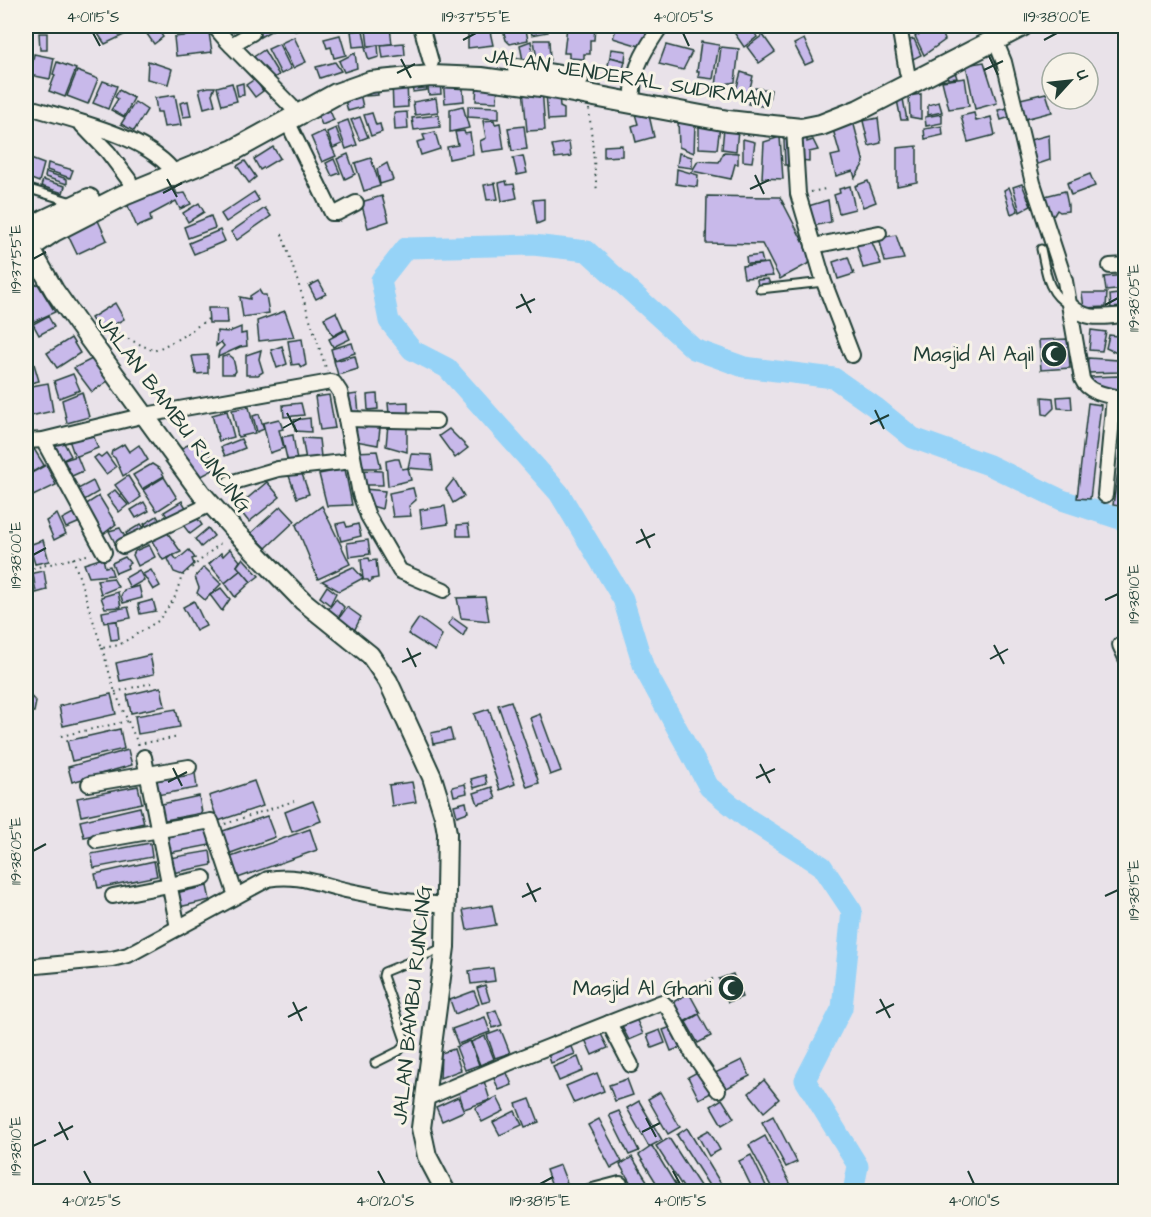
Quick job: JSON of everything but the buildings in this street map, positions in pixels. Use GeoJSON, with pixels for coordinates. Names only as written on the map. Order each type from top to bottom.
{"type":"FeatureCollection","features":[{"type":"Feature","properties":{"kind":"main road","name":"JALAN JENDERAL SUDIRMAN"},"geometry":{"type":"LineString","coordinates":[[292,114],[347,78],[375,69],[431,62],[501,67],[564,83],[588,94],[728,121],[794,129],[831,122],[867,106],[909,77],[993,31],[1022,26]]}},
{"type":"Feature","properties":{"kind":"main road","name":"JALAN JENDERAL SUDIRMAN"},"geometry":{"type":"LineString","coordinates":[[26,243],[124,195],[220,143],[370,82],[410,76],[458,75],[564,83],[633,91],[790,117],[828,109],[909,77]]}},
{"type":"Feature","properties":{"kind":"main road","name":"JALAN JENDERAL SUDIRMAN"},"geometry":{"type":"LineString","coordinates":[[26,243],[45,220],[129,180],[172,169]]}},
{"type":"Feature","properties":{"kind":"street"},"geometry":{"type":"LineString","coordinates":[[214,26],[292,114],[332,213],[337,213],[356,203]]}},
{"type":"Feature","properties":{"kind":"street"},"geometry":{"type":"LineString","coordinates":[[231,45],[252,33],[252,26]]}},
{"type":"Feature","properties":{"kind":"street"},"geometry":{"type":"LineString","coordinates":[[421,26],[431,62]]}},
{"type":"Feature","properties":{"kind":"street"},"geometry":{"type":"LineString","coordinates":[[633,91],[633,80],[638,65],[648,44],[661,26]]}},
{"type":"Feature","properties":{"kind":"street"},"geometry":{"type":"LineString","coordinates":[[899,26],[909,77]]}},
{"type":"Feature","properties":{"kind":"street"},"geometry":{"type":"LineString","coordinates":[[993,31],[1004,62],[1033,183],[1065,281],[1084,384],[1100,393],[1120,398],[1105,495]]}},
{"type":"Feature","properties":{"kind":"street"},"geometry":{"type":"LineString","coordinates":[[26,106],[117,134],[142,146],[172,169]]}},
{"type":"Feature","properties":{"kind":"street"},"geometry":{"type":"LineString","coordinates":[[82,124],[108,152],[129,180]]}},
{"type":"Feature","properties":{"kind":"street"},"geometry":{"type":"LineString","coordinates":[[794,129],[798,194],[824,282],[852,355]]}},
{"type":"Feature","properties":{"kind":"street"},"geometry":{"type":"LineString","coordinates":[[813,246],[879,233]]}},
{"type":"Feature","properties":{"kind":"street","name":"JALAN BAMBU RUNCING"},"geometry":{"type":"LineString","coordinates":[[26,243],[54,290],[96,351],[145,415],[179,465],[211,504],[303,601],[370,655],[388,681],[432,777],[444,816],[448,860],[447,904],[445,947],[421,1128],[432,1167],[447,1191]]}},
{"type":"Feature","properties":{"kind":"street"},"geometry":{"type":"LineString","coordinates":[[1110,266],[1125,265]]}},
{"type":"Feature","properties":{"kind":"street"},"geometry":{"type":"LineString","coordinates":[[1071,306],[1078,313],[1088,317],[1125,315]]}},
{"type":"Feature","properties":{"kind":"street"},"geometry":{"type":"LineString","coordinates":[[26,441],[43,440],[145,415],[334,383],[340,392],[360,494],[368,516],[400,571],[444,590]]}},
{"type":"Feature","properties":{"kind":"street"},"geometry":{"type":"LineString","coordinates":[[346,419],[436,421]]}},
{"type":"Feature","properties":{"kind":"street"},"geometry":{"type":"LineString","coordinates":[[43,440],[104,552]]}},
{"type":"Feature","properties":{"kind":"street"},"geometry":{"type":"LineString","coordinates":[[230,483],[278,469],[353,461]]}},
{"type":"Feature","properties":{"kind":"street"},"geometry":{"type":"LineString","coordinates":[[123,546],[211,504]]}},
{"type":"Feature","properties":{"kind":"street"},"geometry":{"type":"LineString","coordinates":[[141,751],[178,928]]}},
{"type":"Feature","properties":{"kind":"street"},"geometry":{"type":"LineString","coordinates":[[89,784],[189,767]]}},
{"type":"Feature","properties":{"kind":"street"},"geometry":{"type":"LineString","coordinates":[[98,841],[211,820],[236,896]]}},
{"type":"Feature","properties":{"kind":"street"},"geometry":{"type":"LineString","coordinates":[[26,967],[112,959],[128,955],[268,879],[284,875],[385,898],[447,904]]}},
{"type":"Feature","properties":{"kind":"street"},"geometry":{"type":"LineString","coordinates":[[113,896],[204,878]]}},
{"type":"Feature","properties":{"kind":"street"},"geometry":{"type":"LineString","coordinates":[[424,1100],[662,1002],[666,1005],[691,1051],[718,1090]]}},
{"type":"Feature","properties":{"kind":"street"},"geometry":{"type":"LineString","coordinates":[[609,1023],[631,1065]]}},
{"type":"Feature","properties":{"kind":"street"},"geometry":{"type":"LineString","coordinates":[[589,1191],[620,1184]]}},
{"type":"Feature","properties":{"kind":"lane"},"geometry":{"type":"LineString","coordinates":[[26,188],[78,204]]}},
{"type":"Feature","properties":{"kind":"lane"},"geometry":{"type":"LineString","coordinates":[[1041,249],[1054,295],[1071,306]]}},
{"type":"Feature","properties":{"kind":"lane"},"geometry":{"type":"LineString","coordinates":[[760,289],[824,282]]}},
{"type":"Feature","properties":{"kind":"lane"},"geometry":{"type":"LineString","coordinates":[[375,1063],[402,1049],[406,1044],[384,979],[384,972],[445,947]]}},
{"type":"Feature","properties":{"kind":"path"},"geometry":{"type":"LineString","coordinates":[[588,94],[597,192]]}},
{"type":"Feature","properties":{"kind":"path"},"geometry":{"type":"LineString","coordinates":[[798,194],[825,189]]}},
{"type":"Feature","properties":{"kind":"path"},"geometry":{"type":"LineString","coordinates":[[282,234],[331,382]]}},
{"type":"Feature","properties":{"kind":"path"},"geometry":{"type":"LineString","coordinates":[[96,351],[118,334],[154,351],[208,320]]}},
{"type":"Feature","properties":{"kind":"path"},"geometry":{"type":"LineString","coordinates":[[102,648],[119,645],[158,621],[174,599],[182,576],[235,531]]}},
{"type":"Feature","properties":{"kind":"path"},"geometry":{"type":"LineString","coordinates":[[26,578],[30,569],[104,552]]}},
{"type":"Feature","properties":{"kind":"path"},"geometry":{"type":"LineString","coordinates":[[73,558],[115,692],[141,751],[179,737]]}},
{"type":"Feature","properties":{"kind":"path"},"geometry":{"type":"LineString","coordinates":[[115,692],[151,683]]}},
{"type":"Feature","properties":{"kind":"path"},"geometry":{"type":"LineString","coordinates":[[61,736],[128,722]]}},
{"type":"Feature","properties":{"kind":"path"},"geometry":{"type":"LineString","coordinates":[[214,828],[294,801]]}},
{"type":"Feature","properties":{"kind":"path"},"geometry":{"type":"LineString","coordinates":[[657,1003],[717,977]]}},
{"type":"Feature","properties":{"kind":"waterway"},"geometry":{"type":"LineString","coordinates":[[853,1192],[858,1166],[805,1080],[842,1008],[852,911],[822,866],[747,818],[709,787],[644,668],[623,599],[559,493],[447,368],[412,350],[389,321],[381,280],[406,248],[533,245],[587,251],[694,349],[744,367],[834,378],[913,438],[989,465],[1062,500],[1126,521]]}},
{"type":"Feature","properties":{"kind":"place","name":"Masjid Al Aqil"},"geometry":{"type":"Point","coordinates":[1054,354]}},
{"type":"Feature","properties":{"kind":"place","name":"Masjid Al Ghani"},"geometry":{"type":"Point","coordinates":[731,988]}}]}
